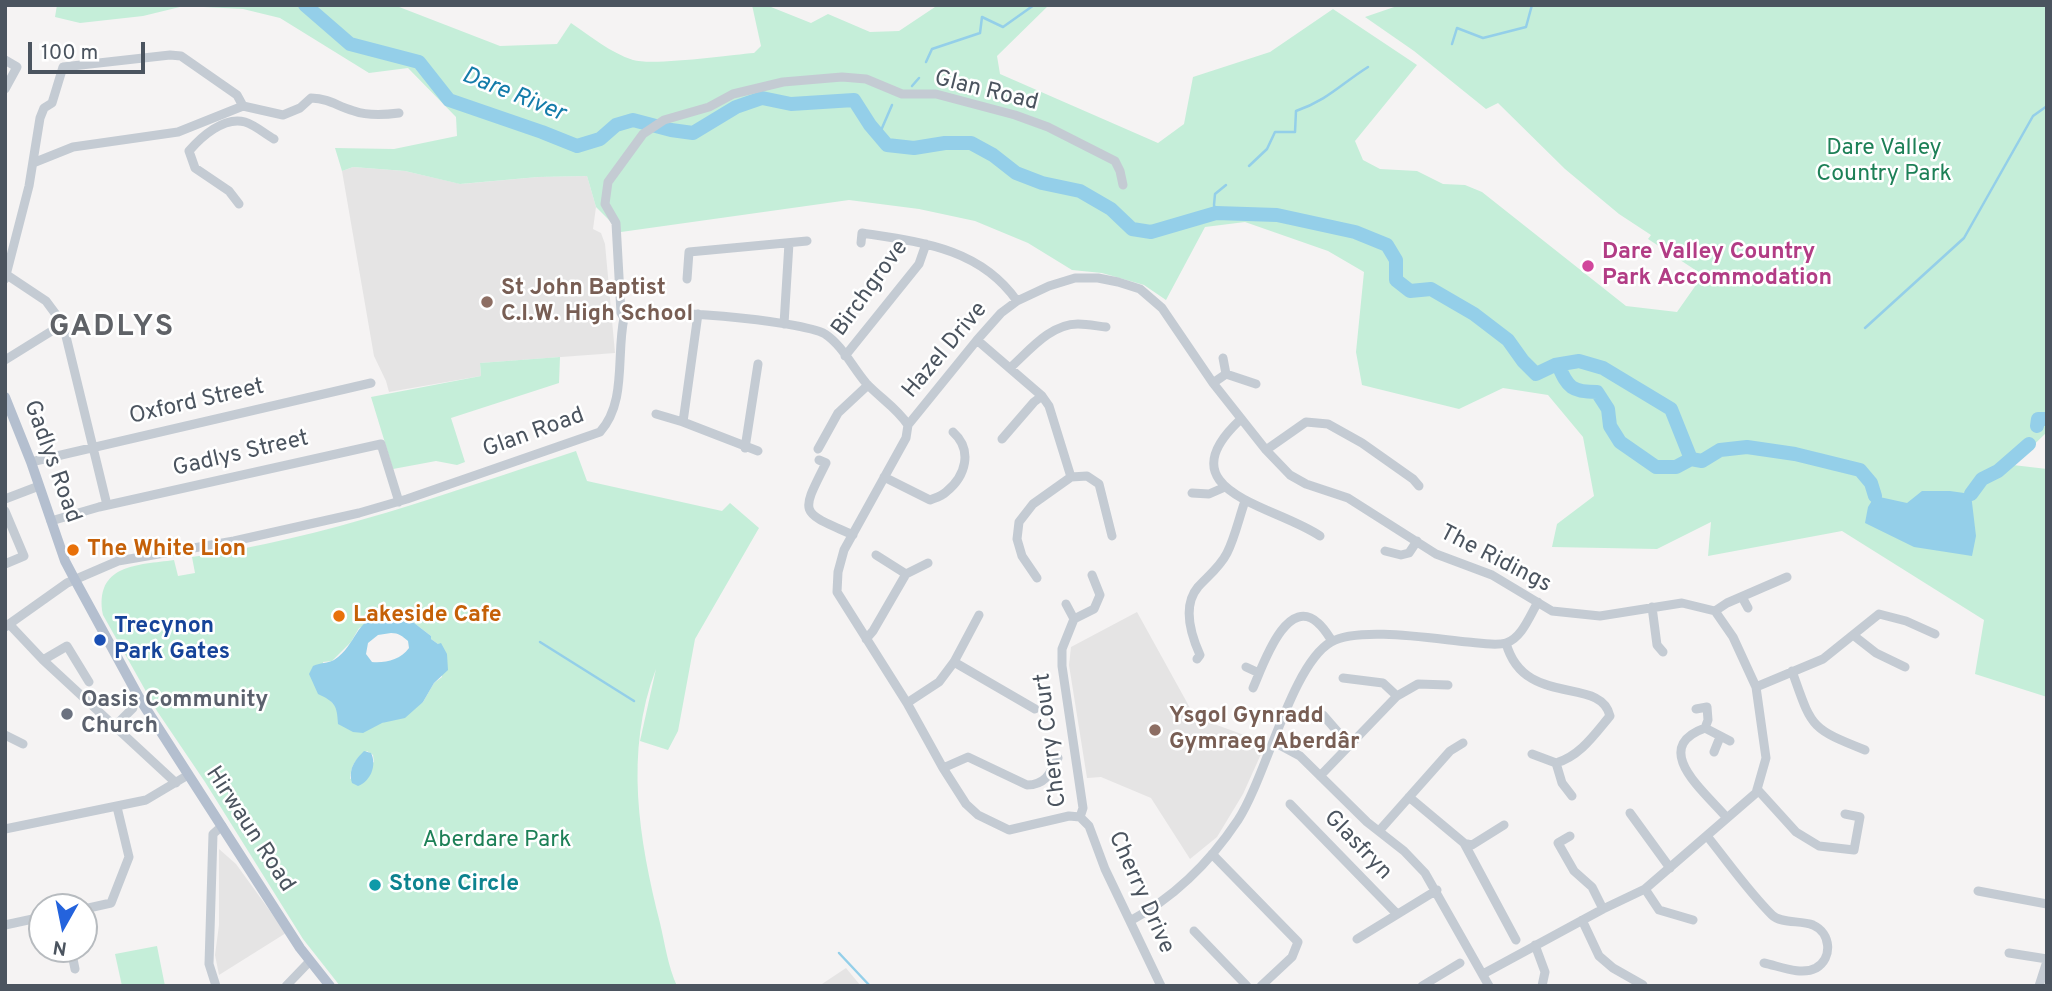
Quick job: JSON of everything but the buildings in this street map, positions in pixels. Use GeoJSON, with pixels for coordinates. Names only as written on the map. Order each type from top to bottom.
{"type":"FeatureCollection","features":[{"type":"Feature","properties":{"kind":"main road","name":"Gadlys Road"},"geometry":{"type":"LineString","coordinates":[[5,397],[31,461],[65,561],[75,580]]}},
{"type":"Feature","properties":{"kind":"main road","name":"Hirwaun Road"},"geometry":{"type":"LineString","coordinates":[[75,580],[141,701],[310,961],[330,986]]}},
{"type":"Feature","properties":{"kind":"street"},"geometry":{"type":"LineString","coordinates":[[107,505],[63,324],[46,301],[6,277],[33,163],[40,118],[44,108],[52,103],[63,67],[181,56],[237,95],[247,106],[283,115],[300,108],[311,98],[327,99],[355,112],[379,115],[399,113]]}},
{"type":"Feature","properties":{"kind":"street"},"geometry":{"type":"LineString","coordinates":[[5,60],[17,66],[5,89]]}},
{"type":"Feature","properties":{"kind":"street","name":"Glan Road"},"geometry":{"type":"LineString","coordinates":[[75,580],[118,561],[284,531],[399,502],[600,432],[607,424],[614,407],[624,318],[621,313],[616,223],[606,204],[608,182],[643,134],[664,120],[709,107],[733,94],[783,82],[842,77],[866,79],[902,94],[936,94],[1048,127],[1115,161],[1123,185]]}},
{"type":"Feature","properties":{"kind":"street"},"geometry":{"type":"LineString","coordinates":[[33,163],[73,148],[178,132],[247,106]]}},
{"type":"Feature","properties":{"kind":"street"},"geometry":{"type":"LineString","coordinates":[[239,204],[229,191],[195,168],[189,151],[207,133],[228,123],[244,121],[274,139]]}},
{"type":"Feature","properties":{"kind":"street"},"geometry":{"type":"LineString","coordinates":[[198,125],[207,133]]}},
{"type":"Feature","properties":{"kind":"street","name":"Birchgrove"},"geometry":{"type":"LineString","coordinates":[[861,243],[862,233],[957,252],[998,278],[1017,301]]}},
{"type":"Feature","properties":{"kind":"street"},"geometry":{"type":"LineString","coordinates":[[687,279],[689,251],[807,241]]}},
{"type":"Feature","properties":{"kind":"street"},"geometry":{"type":"LineString","coordinates":[[784,324],[789,243]]}},
{"type":"Feature","properties":{"kind":"street","name":"Birchgrove"},"geometry":{"type":"LineString","coordinates":[[845,356],[919,264],[926,244]]}},
{"type":"Feature","properties":{"kind":"street","name":"Hazel Drive"},"geometry":{"type":"LineString","coordinates":[[866,639],[837,592],[844,550],[906,438],[908,425],[977,340],[1001,313],[1017,301],[1049,286],[1075,278],[1098,278],[1140,289],[1162,308],[1213,383]]}},
{"type":"Feature","properties":{"kind":"street"},"geometry":{"type":"LineString","coordinates":[[624,318],[635,313],[698,314],[784,324],[822,332],[832,340],[868,385],[900,414],[908,425]]}},
{"type":"Feature","properties":{"kind":"street"},"geometry":{"type":"LineString","coordinates":[[683,422],[698,314]]}},
{"type":"Feature","properties":{"kind":"street"},"geometry":{"type":"LineString","coordinates":[[5,360],[63,324]]}},
{"type":"Feature","properties":{"kind":"street"},"geometry":{"type":"LineString","coordinates":[[1010,368],[1041,339],[1058,329],[1076,324],[1106,327]]}},
{"type":"Feature","properties":{"kind":"street"},"geometry":{"type":"LineString","coordinates":[[977,340],[1042,396],[1055,420],[1071,477]]}},
{"type":"Feature","properties":{"kind":"street"},"geometry":{"type":"LineString","coordinates":[[1223,358],[1226,374]]}},
{"type":"Feature","properties":{"kind":"street"},"geometry":{"type":"LineString","coordinates":[[745,447],[758,364]]}},
{"type":"Feature","properties":{"kind":"street"},"geometry":{"type":"LineString","coordinates":[[1213,383],[1226,374]]}},
{"type":"Feature","properties":{"kind":"street"},"geometry":{"type":"LineString","coordinates":[[1226,374],[1256,384]]}},
{"type":"Feature","properties":{"kind":"street","name":"Oxford Street"},"geometry":{"type":"LineString","coordinates":[[31,461],[371,383]]}},
{"type":"Feature","properties":{"kind":"street","name":"The Ridings"},"geometry":{"type":"LineString","coordinates":[[1213,383],[1266,450],[1290,475],[1306,484],[1348,498],[1436,554],[1492,575],[1552,611],[1600,616],[1682,603],[1715,611]]}},
{"type":"Feature","properties":{"kind":"street"},"geometry":{"type":"LineString","coordinates":[[818,449],[838,413],[868,385]]}},
{"type":"Feature","properties":{"kind":"street"},"geometry":{"type":"LineString","coordinates":[[1002,439],[1042,396]]}},
{"type":"Feature","properties":{"kind":"street"},"geometry":{"type":"LineString","coordinates":[[656,414],[758,451]]}},
{"type":"Feature","properties":{"kind":"street"},"geometry":{"type":"LineString","coordinates":[[1241,419],[1226,434],[1212,464],[1218,479],[1245,501],[1306,526],[1320,536]]}},
{"type":"Feature","properties":{"kind":"street"},"geometry":{"type":"LineString","coordinates":[[1266,450],[1306,422],[1328,424],[1362,443],[1416,482],[1404,488]]}},
{"type":"Feature","properties":{"kind":"street"},"geometry":{"type":"LineString","coordinates":[[884,477],[930,500],[946,493],[965,467],[966,453],[960,439],[953,432]]}},
{"type":"Feature","properties":{"kind":"street","name":"Gadlys Street"},"geometry":{"type":"LineString","coordinates":[[51,521],[107,505],[381,444],[399,502]]}},
{"type":"Feature","properties":{"kind":"street"},"geometry":{"type":"LineString","coordinates":[[819,460],[826,463],[806,502],[808,511],[823,522],[853,535]]}},
{"type":"Feature","properties":{"kind":"street"},"geometry":{"type":"LineString","coordinates":[[1037,579],[1017,539],[1019,522],[1033,504],[1071,477],[1087,476],[1100,484],[1112,536]]}},
{"type":"Feature","properties":{"kind":"street"},"geometry":{"type":"LineString","coordinates":[[5,499],[39,486]]}},
{"type":"Feature","properties":{"kind":"street"},"geometry":{"type":"LineString","coordinates":[[1192,493],[1209,494],[1225,487]]}},
{"type":"Feature","properties":{"kind":"street"},"geometry":{"type":"LineString","coordinates":[[1197,659],[1200,655],[1193,640],[1188,613],[1196,589],[1217,569],[1227,554],[1245,501]]}},
{"type":"Feature","properties":{"kind":"street"},"geometry":{"type":"LineString","coordinates":[[5,511],[24,556],[5,564]]}},
{"type":"Feature","properties":{"kind":"street"},"geometry":{"type":"LineString","coordinates":[[1385,551],[1401,555],[1409,553],[1417,541]]}},
{"type":"Feature","properties":{"kind":"street"},"geometry":{"type":"LineString","coordinates":[[876,555],[906,574]]}},
{"type":"Feature","properties":{"kind":"street"},"geometry":{"type":"LineString","coordinates":[[866,639],[906,574],[928,563]]}},
{"type":"Feature","properties":{"kind":"street","name":"Cherry Court"},"geometry":{"type":"LineString","coordinates":[[1080,817],[1083,808],[1062,666],[1062,649],[1074,619],[1094,610],[1100,595],[1093,575]]}},
{"type":"Feature","properties":{"kind":"street"},"geometry":{"type":"LineString","coordinates":[[1483,974],[1603,909],[1646,889],[1756,793],[1766,758],[1756,687],[1733,637],[1715,611],[1787,577]]}},
{"type":"Feature","properties":{"kind":"street"},"geometry":{"type":"LineString","coordinates":[[75,580],[8,626],[176,783]]}},
{"type":"Feature","properties":{"kind":"street"},"geometry":{"type":"LineString","coordinates":[[1742,597],[1748,608]]}},
{"type":"Feature","properties":{"kind":"street"},"geometry":{"type":"LineString","coordinates":[[1130,921],[1153,909],[1185,885],[1212,855],[1238,819],[1303,673],[1319,650],[1348,635],[1371,634],[1506,643],[1520,632],[1538,602]]}},
{"type":"Feature","properties":{"kind":"street"},"geometry":{"type":"LineString","coordinates":[[1066,604],[1074,619]]}},
{"type":"Feature","properties":{"kind":"street"},"geometry":{"type":"LineString","coordinates":[[1652,607],[1657,645],[1663,652]]}},
{"type":"Feature","properties":{"kind":"street"},"geometry":{"type":"LineString","coordinates":[[1756,687],[1823,659],[1879,614],[1906,621],[1935,634]]}},
{"type":"Feature","properties":{"kind":"street"},"geometry":{"type":"LineString","coordinates":[[907,703],[939,682],[954,662],[979,615]]}},
{"type":"Feature","properties":{"kind":"street"},"geometry":{"type":"LineString","coordinates":[[1253,688],[1281,629],[1293,620],[1312,619],[1320,624],[1332,641]]}},
{"type":"Feature","properties":{"kind":"street"},"geometry":{"type":"LineString","coordinates":[[1853,635],[1877,653],[1905,667]]}},
{"type":"Feature","properties":{"kind":"street","name":"Cherry Drive"},"geometry":{"type":"LineString","coordinates":[[866,639],[907,703],[943,768],[966,804],[978,815],[1009,830],[1024,829],[1069,816],[1080,817],[1088,826],[1105,869],[1161,986]]}},
{"type":"Feature","properties":{"kind":"street"},"geometry":{"type":"LineString","coordinates":[[1506,643],[1509,653],[1521,670],[1533,680],[1553,689],[1580,692],[1597,698],[1608,708],[1610,716],[1585,746],[1564,761],[1556,763],[1532,754]]}},
{"type":"Feature","properties":{"kind":"street"},"geometry":{"type":"LineString","coordinates":[[43,660],[67,646],[89,682]]}},
{"type":"Feature","properties":{"kind":"street"},"geometry":{"type":"LineString","coordinates":[[954,662],[1026,698],[1035,709]]}},
{"type":"Feature","properties":{"kind":"street"},"geometry":{"type":"LineString","coordinates":[[1246,667],[1259,673]]}},
{"type":"Feature","properties":{"kind":"street"},"geometry":{"type":"LineString","coordinates":[[1792,671],[1809,719],[1825,734],[1865,750]]}},
{"type":"Feature","properties":{"kind":"street"},"geometry":{"type":"LineString","coordinates":[[1343,678],[1382,683],[1397,696]]}},
{"type":"Feature","properties":{"kind":"street"},"geometry":{"type":"LineString","coordinates":[[1320,776],[1397,696],[1418,684],[1448,685]]}},
{"type":"Feature","properties":{"kind":"street"},"geometry":{"type":"LineString","coordinates":[[1696,709],[1710,705],[1705,728],[1686,736],[1679,753],[1682,765],[1727,818]]}},
{"type":"Feature","properties":{"kind":"street"},"geometry":{"type":"LineString","coordinates":[[114,727],[133,708]]}},
{"type":"Feature","properties":{"kind":"street"},"geometry":{"type":"LineString","coordinates":[[1323,715],[1350,746]]}},
{"type":"Feature","properties":{"kind":"street"},"geometry":{"type":"LineString","coordinates":[[1705,728],[1725,739],[1714,752]]}},
{"type":"Feature","properties":{"kind":"street"},"geometry":{"type":"LineString","coordinates":[[5,735],[23,744]]}},
{"type":"Feature","properties":{"kind":"street"},"geometry":{"type":"LineString","coordinates":[[1274,742],[1300,756],[1425,873],[1489,986]]}},
{"type":"Feature","properties":{"kind":"street"},"geometry":{"type":"LineString","coordinates":[[1379,831],[1463,743]]}},
{"type":"Feature","properties":{"kind":"street"},"geometry":{"type":"LineString","coordinates":[[943,768],[968,757],[1017,781],[1036,785],[1043,782],[1057,766]]}},
{"type":"Feature","properties":{"kind":"street"},"geometry":{"type":"LineString","coordinates":[[1556,763],[1562,783],[1572,796]]}},
{"type":"Feature","properties":{"kind":"street"},"geometry":{"type":"LineString","coordinates":[[5,829],[146,800],[188,775]]}},
{"type":"Feature","properties":{"kind":"street"},"geometry":{"type":"LineString","coordinates":[[1757,789],[1796,832],[1819,846],[1854,850],[1860,817],[1845,814]]}},
{"type":"Feature","properties":{"kind":"street"},"geometry":{"type":"LineString","coordinates":[[1409,797],[1464,843],[1512,922],[1516,940]]}},
{"type":"Feature","properties":{"kind":"street","name":"Glasfryn"},"geometry":{"type":"LineString","coordinates":[[1290,804],[1398,914]]}},
{"type":"Feature","properties":{"kind":"street"},"geometry":{"type":"LineString","coordinates":[[98,906],[111,903],[130,857],[117,807]]}},
{"type":"Feature","properties":{"kind":"street"},"geometry":{"type":"LineString","coordinates":[[1630,813],[1670,868]]}},
{"type":"Feature","properties":{"kind":"street"},"geometry":{"type":"LineString","coordinates":[[1464,843],[1472,845],[1504,825]]}},
{"type":"Feature","properties":{"kind":"street"},"geometry":{"type":"LineString","coordinates":[[216,986],[209,964],[213,834],[222,826]]}},
{"type":"Feature","properties":{"kind":"street"},"geometry":{"type":"LineString","coordinates":[[1570,836],[1558,843],[1574,871],[1592,887],[1603,909]]}},
{"type":"Feature","properties":{"kind":"street"},"geometry":{"type":"LineString","coordinates":[[1707,836],[1774,918],[1814,926],[1824,935],[1829,947],[1818,967],[1806,971],[1763,963]]}},
{"type":"Feature","properties":{"kind":"street"},"geometry":{"type":"LineString","coordinates":[[1212,855],[1298,942],[1292,957],[1261,986]]}},
{"type":"Feature","properties":{"kind":"street"},"geometry":{"type":"LineString","coordinates":[[1646,889],[1658,910],[1693,920]]}},
{"type":"Feature","properties":{"kind":"street"},"geometry":{"type":"LineString","coordinates":[[1357,939],[1437,890]]}},
{"type":"Feature","properties":{"kind":"street"},"geometry":{"type":"LineString","coordinates":[[1978,891],[2047,904]]}},
{"type":"Feature","properties":{"kind":"street"},"geometry":{"type":"LineString","coordinates":[[1582,920],[1599,956],[1613,968],[1643,985]]}},
{"type":"Feature","properties":{"kind":"street"},"geometry":{"type":"LineString","coordinates":[[5,925],[28,921]]}},
{"type":"Feature","properties":{"kind":"street"},"geometry":{"type":"LineString","coordinates":[[1194,931],[1247,986]]}},
{"type":"Feature","properties":{"kind":"street"},"geometry":{"type":"LineString","coordinates":[[1535,945],[1545,972],[1542,986]]}},
{"type":"Feature","properties":{"kind":"street"},"geometry":{"type":"LineString","coordinates":[[2009,953],[2047,960],[2039,986]]}},
{"type":"Feature","properties":{"kind":"street"},"geometry":{"type":"LineString","coordinates":[[286,986],[310,961]]}},
{"type":"Feature","properties":{"kind":"street"},"geometry":{"type":"LineString","coordinates":[[74,963],[75,969]]}},
{"type":"Feature","properties":{"kind":"street"},"geometry":{"type":"LineString","coordinates":[[1422,986],[1460,963]]}},
{"type":"Feature","properties":{"kind":"shaded area","name":"St John Baptist C.I.W. High School"},"geometry":{"type":"Polygon","coordinates":[[[353,167],[405,171],[461,184],[538,177],[587,176],[596,207],[593,229],[601,233],[605,244],[615,353],[480,363],[481,376],[389,392],[374,356],[342,171],[353,167]]]}},
{"type":"Feature","properties":{"kind":"shaded area","name":"Ysgol Gynradd Gymraeg Aberdâr"},"geometry":{"type":"Polygon","coordinates":[[[1137,612],[1195,717],[1266,743],[1243,794],[1217,837],[1190,859],[1151,798],[1101,777],[1087,778],[1069,665],[1071,647],[1137,612]]]}},
{"type":"Feature","properties":{"kind":"shaded area"},"geometry":{"type":"Polygon","coordinates":[[[219,849],[236,864],[286,933],[219,975],[215,955],[219,925],[219,849]]]}},
{"type":"Feature","properties":{"kind":"shaded area"},"geometry":{"type":"Polygon","coordinates":[[[846,968],[861,986],[819,986],[846,968]]]}},
{"type":"Feature","properties":{"kind":"green space","name":"Dare Valley Country Park"},"geometry":{"type":"Polygon","coordinates":[[[57,5],[394,5],[500,46],[557,44],[571,23],[625,57],[643,62],[657,62],[754,53],[761,46],[752,5],[766,5],[811,23],[828,14],[870,32],[899,31],[938,5],[1049,5],[997,56],[1000,74],[1158,143],[1184,124],[1193,77],[1270,52],[1333,9],[1417,65],[1355,141],[1363,160],[1380,169],[1417,171],[1443,184],[1465,185],[1482,192],[1626,306],[1677,312],[1703,275],[1648,239],[1651,235],[1619,214],[1565,169],[1498,103],[1486,109],[1414,51],[1365,17],[1400,5],[2047,5],[2047,432],[2013,465],[2047,469],[2047,697],[1975,674],[1984,620],[1842,531],[1708,556],[1711,522],[1657,549],[1552,547],[1557,524],[1594,496],[1583,437],[1548,395],[1503,388],[1459,409],[1362,385],[1356,352],[1364,272],[1328,251],[1245,222],[1205,227],[1166,300],[1144,285],[1102,273],[1072,270],[1028,243],[975,221],[919,209],[849,200],[621,232],[596,207],[587,176],[460,184],[405,171],[353,167],[342,171],[335,148],[394,149],[457,136],[456,117],[408,68],[369,73],[280,18],[243,9],[184,6],[143,16],[80,23],[55,17],[57,5]]]}},
{"type":"Feature","properties":{"kind":"green space"},"geometry":{"type":"Polygon","coordinates":[[[560,357],[559,383],[451,418],[465,462],[457,465],[436,461],[393,469],[371,397],[481,376],[480,363],[560,357]]]}},
{"type":"Feature","properties":{"kind":"green space","name":"Aberdare Park"},"geometry":{"type":"Polygon","coordinates":[[[576,451],[587,481],[722,511],[730,503],[759,528],[695,639],[678,731],[668,750],[640,741],[656,669],[640,732],[638,796],[641,828],[652,892],[677,986],[340,986],[303,939],[205,782],[157,711],[103,615],[102,598],[105,586],[122,570],[146,564],[174,560],[178,576],[195,573],[192,557],[242,549],[339,526],[576,451]],[[400,612],[359,628],[351,642],[332,661],[323,662],[330,700],[337,708],[382,723],[423,702],[434,683],[442,677],[438,644],[400,612]],[[367,751],[355,762],[350,779],[374,762],[373,755],[367,751]]]}},
{"type":"Feature","properties":{"kind":"green space"},"geometry":{"type":"Polygon","coordinates":[[[157,946],[165,986],[122,986],[115,954],[157,946]]]}},
{"type":"Feature","properties":{"kind":"water"},"geometry":{"type":"Polygon","coordinates":[[[1922,491],[1971,494],[1976,536],[1972,556],[1914,547],[1865,523],[1868,507],[1875,496],[1907,503],[1922,491]]]}},
{"type":"Feature","properties":{"kind":"water"},"geometry":{"type":"Polygon","coordinates":[[[385,612],[400,612],[431,636],[431,639],[441,643],[447,654],[448,670],[434,683],[423,702],[405,718],[382,723],[363,733],[353,732],[338,724],[334,705],[318,694],[309,674],[313,666],[332,661],[342,654],[361,627],[385,612]],[[394,633],[378,635],[368,643],[366,654],[372,662],[392,660],[409,648],[408,641],[394,633]]]}},
{"type":"Feature","properties":{"kind":"water"},"geometry":{"type":"Polygon","coordinates":[[[364,751],[371,753],[373,767],[369,777],[358,786],[352,783],[351,773],[355,761],[364,751]]]}},
{"type":"Feature","properties":{"kind":"waterway","name":"Dare River"},"geometry":{"type":"LineString","coordinates":[[305,5],[350,44],[419,62],[449,100],[577,146],[600,139],[616,125],[633,120],[693,133],[736,107],[762,98],[791,104],[854,100],[887,145],[914,148],[945,143],[971,143],[993,155],[1016,173],[1042,183],[1080,191],[1111,209],[1132,229],[1151,232],[1216,213],[1277,215],[1355,232],[1387,245],[1396,260],[1396,280],[1410,291],[1431,289],[1474,314],[1508,340],[1536,374],[1555,365],[1579,361],[1603,368],[1671,409],[1691,459],[1702,461],[1720,450],[1747,447],[1795,454],[1860,470],[1871,483],[1875,496]]}},
{"type":"Feature","properties":{"kind":"waterway"},"geometry":{"type":"LineString","coordinates":[[926,62],[932,49],[980,33],[982,17],[1003,27],[1034,5]]}},
{"type":"Feature","properties":{"kind":"waterway"},"geometry":{"type":"LineString","coordinates":[[1452,44],[1457,28],[1483,38],[1526,27],[1532,5]]}},
{"type":"Feature","properties":{"kind":"waterway"},"geometry":{"type":"LineString","coordinates":[[1582,5],[1587,5]]}},
{"type":"Feature","properties":{"kind":"waterway"},"geometry":{"type":"LineString","coordinates":[[1249,166],[1267,149],[1275,132],[1295,132],[1296,111],[1326,97],[1368,67]]}},
{"type":"Feature","properties":{"kind":"waterway"},"geometry":{"type":"LineString","coordinates":[[912,86],[919,78]]}},
{"type":"Feature","properties":{"kind":"waterway"},"geometry":{"type":"LineString","coordinates":[[879,135],[892,105]]}},
{"type":"Feature","properties":{"kind":"waterway"},"geometry":{"type":"LineString","coordinates":[[1865,328],[1964,238],[2033,116],[2047,106]]}},
{"type":"Feature","properties":{"kind":"waterway"},"geometry":{"type":"LineString","coordinates":[[1216,213],[1215,194],[1226,185]]}},
{"type":"Feature","properties":{"kind":"waterway"},"geometry":{"type":"LineString","coordinates":[[1558,365],[1568,384],[1576,390],[1597,392],[1608,409],[1610,426],[1620,442],[1656,467],[1676,467],[1691,459]]}},
{"type":"Feature","properties":{"kind":"waterway","name":"Dare River"},"geometry":{"type":"LineString","coordinates":[[2037,426],[2038,419],[2047,419]]}},
{"type":"Feature","properties":{"kind":"waterway","name":"Dare River"},"geometry":{"type":"LineString","coordinates":[[1971,494],[1982,479],[1998,471],[2029,444]]}},
{"type":"Feature","properties":{"kind":"waterway"},"geometry":{"type":"LineString","coordinates":[[540,642],[634,701]]}},
{"type":"Feature","properties":{"kind":"waterway"},"geometry":{"type":"LineString","coordinates":[[839,953],[870,986]]}},
{"type":"Feature","properties":{"kind":"place","name":"Dare Valley Country Park Accommodation"},"geometry":{"type":"Point","coordinates":[1588,266]}},
{"type":"Feature","properties":{"kind":"place","name":"St John Baptist C.I.W. High School"},"geometry":{"type":"Point","coordinates":[487,302]}},
{"type":"Feature","properties":{"kind":"place","name":"The White Lion"},"geometry":{"type":"Point","coordinates":[73,550]}},
{"type":"Feature","properties":{"kind":"place","name":"Lakeside Cafe"},"geometry":{"type":"Point","coordinates":[339,616]}},
{"type":"Feature","properties":{"kind":"place","name":"Trecynon Park Gates"},"geometry":{"type":"Point","coordinates":[100,640]}},
{"type":"Feature","properties":{"kind":"place","name":"Oasis Community Church"},"geometry":{"type":"Point","coordinates":[67,714]}},
{"type":"Feature","properties":{"kind":"place","name":"Ysgol Gynradd Gymraeg Aberdâr"},"geometry":{"type":"Point","coordinates":[1155,730]}},
{"type":"Feature","properties":{"kind":"place","name":"Stone Circle"},"geometry":{"type":"Point","coordinates":[375,885]}},
{"type":"Feature","properties":{"kind":"district","name":"GADLYS"},"geometry":{"type":"Point","coordinates":[112,329]}}]}
